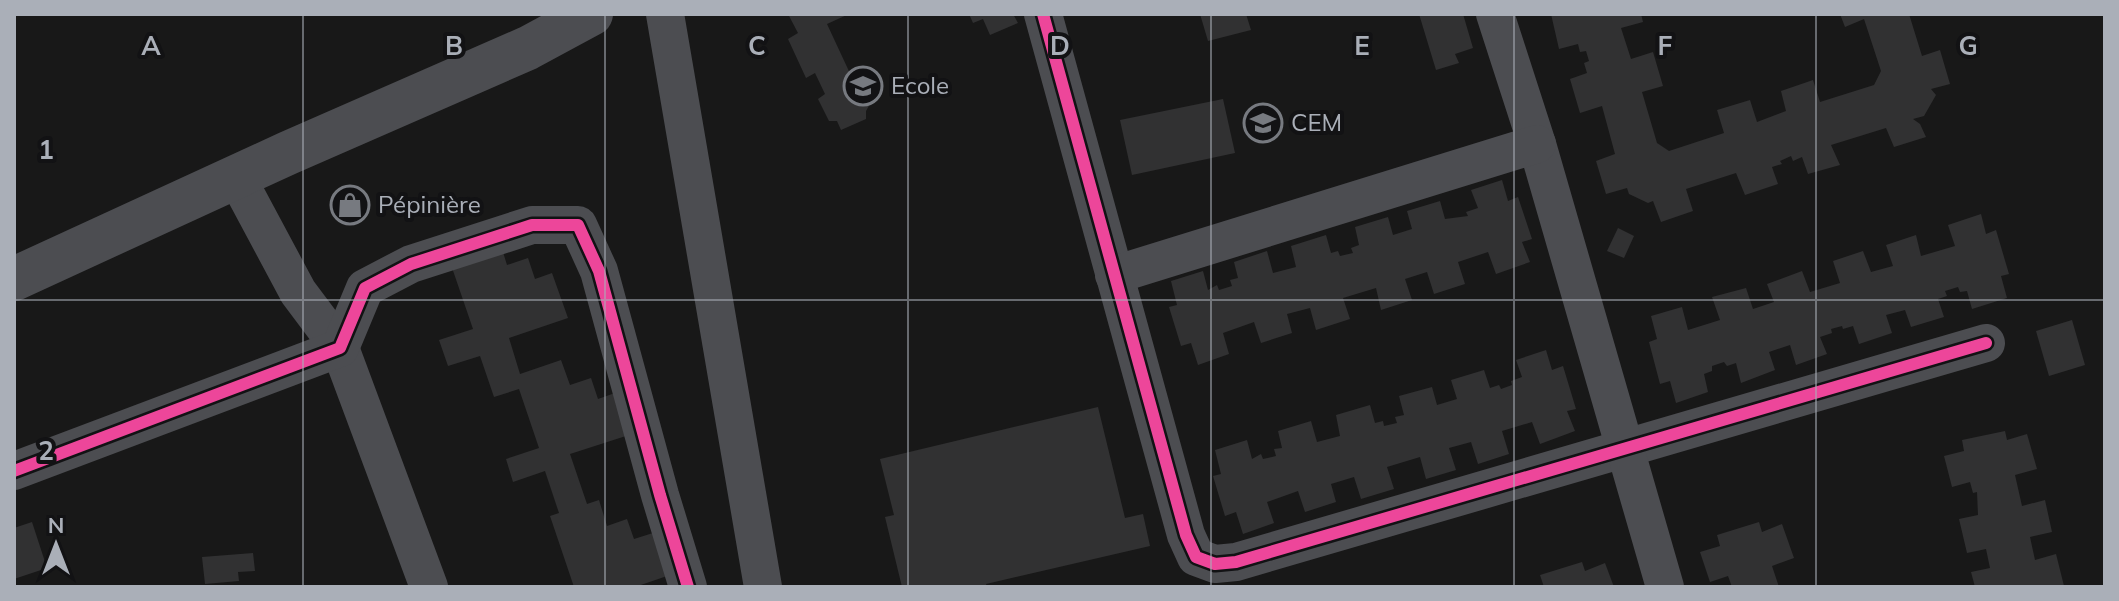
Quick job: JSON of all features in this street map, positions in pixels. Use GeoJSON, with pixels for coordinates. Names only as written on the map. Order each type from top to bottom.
{"type":"FeatureCollection","features":[{"type":"Feature","properties":{"kind":"street"},"geometry":{"type":"LineString","coordinates":[[14,279],[528,48],[591,14]]}},
{"type":"Feature","properties":{"kind":"street"},"geometry":{"type":"LineString","coordinates":[[665,14],[763,587]]}},
{"type":"Feature","properties":{"kind":"street"},"geometry":{"type":"LineString","coordinates":[[1043,14],[1186,535],[1196,557],[1215,564],[1236,562],[1986,343]]}},
{"type":"Feature","properties":{"kind":"street"},"geometry":{"type":"LineString","coordinates":[[1495,14],[1537,144],[1665,587]]}},
{"type":"Feature","properties":{"kind":"street"},"geometry":{"type":"LineString","coordinates":[[1114,275],[1537,144]]}},
{"type":"Feature","properties":{"kind":"street"},"geometry":{"type":"LineString","coordinates":[[237,178],[298,292],[340,348],[428,587]]}},
{"type":"Feature","properties":{"kind":"street"},"geometry":{"type":"LineString","coordinates":[[14,471],[340,348],[365,288],[411,264],[532,225],[578,225],[599,271],[688,587]]}},
{"type":"Feature","properties":{"kind":"building"},"geometry":{"type":"Polygon","coordinates":[[[788,14],[849,14],[827,24],[854,82],[859,78],[870,104],[866,119],[841,130],[837,121],[829,121],[818,99],[825,94],[815,73],[806,78],[788,39],[798,33],[788,14]]]}},
{"type":"Feature","properties":{"kind":"building"},"geometry":{"type":"Polygon","coordinates":[[[969,14],[1013,14],[1018,23],[990,35],[983,19],[973,23],[969,14]]]}},
{"type":"Feature","properties":{"kind":"building"},"geometry":{"type":"Polygon","coordinates":[[[1200,14],[1246,14],[1251,30],[1208,41],[1200,14]]]}},
{"type":"Feature","properties":{"kind":"building"},"geometry":{"type":"Polygon","coordinates":[[[1419,14],[1463,14],[1473,48],[1455,54],[1459,63],[1436,70],[1419,14]]]}},
{"type":"Feature","properties":{"kind":"building"},"geometry":{"type":"Polygon","coordinates":[[[1551,14],[1641,14],[1643,22],[1621,28],[1631,59],[1653,52],[1663,86],[1642,92],[1657,143],[1669,151],[1724,133],[1717,110],[1750,100],[1757,122],[1786,111],[1781,91],[1813,80],[1820,102],[1874,85],[1881,71],[1864,19],[1845,27],[1840,14],[1909,14],[1922,56],[1940,50],[1950,84],[1931,89],[1936,95],[1924,116],[1913,119],[1920,124],[1926,137],[1894,147],[1886,128],[1831,145],[1840,165],[1808,174],[1802,157],[1793,161],[1791,156],[1780,161],[1782,164],[1772,167],[1778,184],[1745,195],[1736,173],[1686,189],[1693,211],[1661,222],[1653,201],[1648,203],[1629,194],[1627,188],[1606,194],[1596,161],[1615,154],[1602,106],[1580,113],[1570,79],[1587,73],[1584,63],[1589,61],[1586,51],[1580,52],[1578,44],[1559,49],[1551,14]]]}},
{"type":"Feature","properties":{"kind":"building"},"geometry":{"type":"Polygon","coordinates":[[[1223,99],[1235,153],[1132,175],[1120,120],[1223,99]]]}},
{"type":"Feature","properties":{"kind":"building"},"geometry":{"type":"Polygon","coordinates":[[[1502,180],[1508,201],[1518,197],[1532,239],[1522,242],[1530,262],[1496,274],[1488,252],[1458,262],[1465,284],[1434,294],[1427,272],[1405,279],[1412,300],[1381,310],[1376,288],[1343,298],[1350,319],[1316,330],[1310,308],[1287,314],[1292,333],[1261,343],[1254,322],[1223,333],[1229,354],[1198,365],[1191,343],[1181,346],[1169,307],[1177,305],[1171,281],[1203,271],[1208,290],[1217,285],[1219,290],[1232,286],[1230,280],[1238,278],[1234,262],[1267,251],[1273,273],[1296,267],[1291,246],[1326,235],[1331,253],[1338,251],[1340,256],[1353,253],[1351,248],[1359,245],[1355,227],[1388,217],[1393,235],[1412,229],[1407,211],[1440,201],[1445,219],[1468,216],[1466,212],[1478,208],[1471,190],[1502,180]]]}},
{"type":"Feature","properties":{"kind":"building"},"geometry":{"type":"Polygon","coordinates":[[[1981,214],[1986,234],[1996,230],[2009,274],[2001,276],[2007,298],[1972,309],[1967,291],[1960,292],[1958,287],[1945,291],[1947,296],[1938,299],[1944,317],[1911,327],[1905,310],[1886,315],[1892,333],[1859,344],[1853,326],[1831,329],[1832,333],[1820,337],[1827,354],[1796,365],[1790,345],[1769,352],[1775,370],[1741,383],[1736,363],[1727,366],[1724,362],[1712,366],[1712,371],[1704,374],[1708,392],[1676,403],[1670,381],[1660,384],[1649,342],[1657,339],[1651,316],[1682,307],[1688,330],[1720,320],[1712,297],[1746,288],[1753,309],[1774,302],[1767,284],[1802,271],[1810,292],[1840,283],[1833,261],[1863,251],[1871,272],[1893,266],[1886,245],[1916,235],[1921,256],[1955,246],[1948,225],[1981,214]]]}},
{"type":"Feature","properties":{"kind":"building"},"geometry":{"type":"Polygon","coordinates":[[[1618,228],[1634,236],[1624,258],[1607,251],[1618,228]]]}},
{"type":"Feature","properties":{"kind":"building"},"geometry":{"type":"Polygon","coordinates":[[[499,239],[507,265],[528,258],[535,279],[552,273],[568,318],[509,338],[520,374],[561,360],[570,385],[591,378],[598,399],[615,393],[629,435],[570,454],[587,504],[599,500],[607,526],[627,519],[634,539],[653,533],[667,576],[635,587],[574,587],[550,516],[559,513],[545,471],[513,482],[506,459],[539,448],[519,389],[494,397],[480,356],[448,366],[439,340],[473,329],[448,256],[499,239]]]}},
{"type":"Feature","properties":{"kind":"building"},"geometry":{"type":"Polygon","coordinates":[[[2072,320],[2085,365],[2049,376],[2036,331],[2072,320]]]}},
{"type":"Feature","properties":{"kind":"building"},"geometry":{"type":"Polygon","coordinates":[[[1546,350],[1552,370],[1563,366],[1576,409],[1567,411],[1575,431],[1540,444],[1532,422],[1502,431],[1509,454],[1478,464],[1471,442],[1449,448],[1456,470],[1426,479],[1420,457],[1387,467],[1394,489],[1361,499],[1354,477],[1331,484],[1336,502],[1305,512],[1298,491],[1267,502],[1274,523],[1243,534],[1236,512],[1225,516],[1213,476],[1221,474],[1215,450],[1247,440],[1252,459],[1261,454],[1263,459],[1276,456],[1274,449],[1282,448],[1278,431],[1311,421],[1317,442],[1340,436],[1336,415],[1370,405],[1375,423],[1383,421],[1384,426],[1397,423],[1395,417],[1404,415],[1399,396],[1432,387],[1437,405],[1457,399],[1451,380],[1484,370],[1490,388],[1499,385],[1501,389],[1522,377],[1516,360],[1546,350]]]}},
{"type":"Feature","properties":{"kind":"building"},"geometry":{"type":"Polygon","coordinates":[[[1098,407],[1125,518],[1143,514],[1150,546],[986,584],[987,587],[902,587],[885,517],[894,515],[880,459],[1098,407]]]}},
{"type":"Feature","properties":{"kind":"building"},"geometry":{"type":"Polygon","coordinates":[[[2005,431],[2007,440],[2027,434],[2037,469],[2015,475],[2022,506],[2045,500],[2052,532],[2030,537],[2035,560],[2056,554],[2064,586],[1975,587],[1971,572],[1990,568],[1986,549],[1967,553],[1959,519],[1978,515],[1977,492],[1973,493],[1970,482],[1952,487],[1944,456],[1964,451],[1962,440],[2005,431]]]}},
{"type":"Feature","properties":{"kind":"building"},"geometry":{"type":"Polygon","coordinates":[[[32,522],[47,568],[14,579],[14,528],[32,522]]]}},
{"type":"Feature","properties":{"kind":"building"},"geometry":{"type":"Polygon","coordinates":[[[1759,522],[1762,532],[1782,524],[1794,558],[1772,566],[1779,587],[1732,587],[1728,576],[1710,582],[1700,552],[1720,546],[1717,535],[1759,522]]]}},
{"type":"Feature","properties":{"kind":"building"},"geometry":{"type":"Polygon","coordinates":[[[253,553],[255,571],[238,572],[239,581],[205,584],[202,557],[253,553]]]}},
{"type":"Feature","properties":{"kind":"building"},"geometry":{"type":"Polygon","coordinates":[[[1582,562],[1585,571],[1605,563],[1614,587],[1544,587],[1540,575],[1582,562]]]}},
{"type":"Feature","properties":{"kind":"cycle path"},"geometry":{"type":"LineString","coordinates":[[1043,14],[1186,535],[1196,557],[1215,564],[1236,562],[1986,343]]}},
{"type":"Feature","properties":{"kind":"cycle path"},"geometry":{"type":"LineString","coordinates":[[14,471],[340,348],[365,288],[411,264],[532,225],[578,225],[599,271],[688,587]]}},
{"type":"Feature","properties":{"kind":"place","name":"Ecole"},"geometry":{"type":"Point","coordinates":[863,86]}},
{"type":"Feature","properties":{"kind":"place","name":"CEM"},"geometry":{"type":"Point","coordinates":[1263,123]}},
{"type":"Feature","properties":{"kind":"place","name":"Pépinière"},"geometry":{"type":"Point","coordinates":[350,205]}}]}
